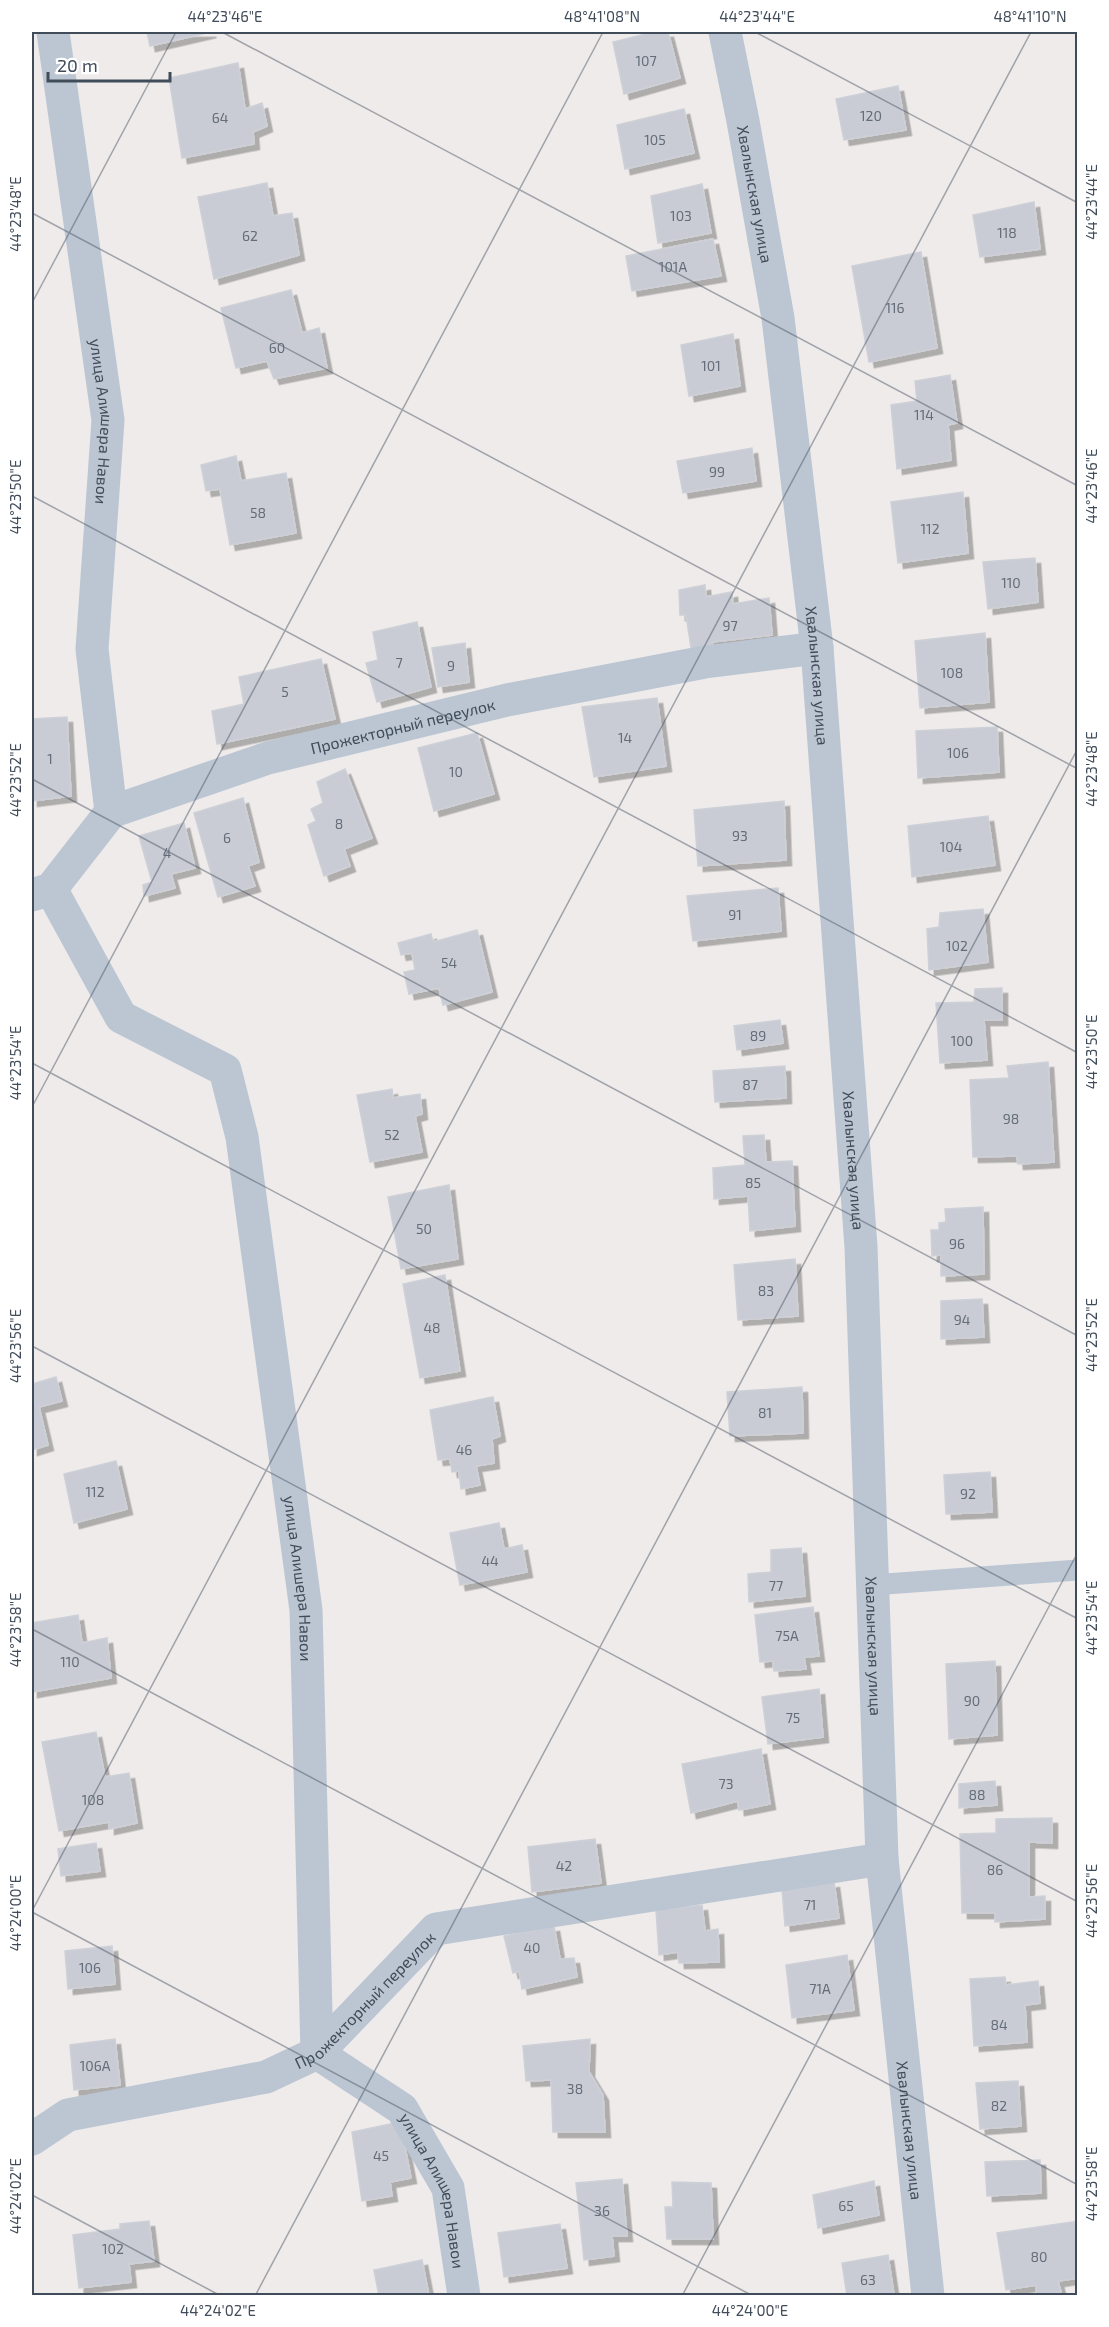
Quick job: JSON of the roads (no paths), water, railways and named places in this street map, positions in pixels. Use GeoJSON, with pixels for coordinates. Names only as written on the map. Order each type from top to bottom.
{"type":"FeatureCollection","features":[{"type":"Feature","properties":{"kind":"street","name":"улица Алишера Навои"},"geometry":{"type":"LineString","coordinates":[[53,32],[108,420],[92,649],[111,812]]}},
{"type":"Feature","properties":{"kind":"street","name":"Хвалынская улица"},"geometry":{"type":"LineString","coordinates":[[725,32],[778,318],[818,648],[861,1247],[882,1859],[928,2295]]}},
{"type":"Feature","properties":{"kind":"street","name":"Прожекторный переулок"},"geometry":{"type":"LineString","coordinates":[[111,812],[268,758],[404,723],[507,700],[705,662],[818,648]]}},
{"type":"Feature","properties":{"kind":"street"},"geometry":{"type":"LineString","coordinates":[[41,892],[111,812]]}},
{"type":"Feature","properties":{"kind":"street","name":"улица Алишера Навои"},"geometry":{"type":"LineString","coordinates":[[41,892],[121,1017],[225,1070],[242,1137],[306,1610],[317,2053],[402,2109],[448,2188],[464,2295]]}},
{"type":"Feature","properties":{"kind":"street","name":"Прожекторный переулок"},"geometry":{"type":"LineString","coordinates":[[32,2139],[68,2115],[266,2077],[317,2053],[436,1929],[882,1859]]}},
{"type":"Feature","properties":{"kind":"lane"},"geometry":{"type":"LineString","coordinates":[[872,1585],[1077,1570]]}}]}
